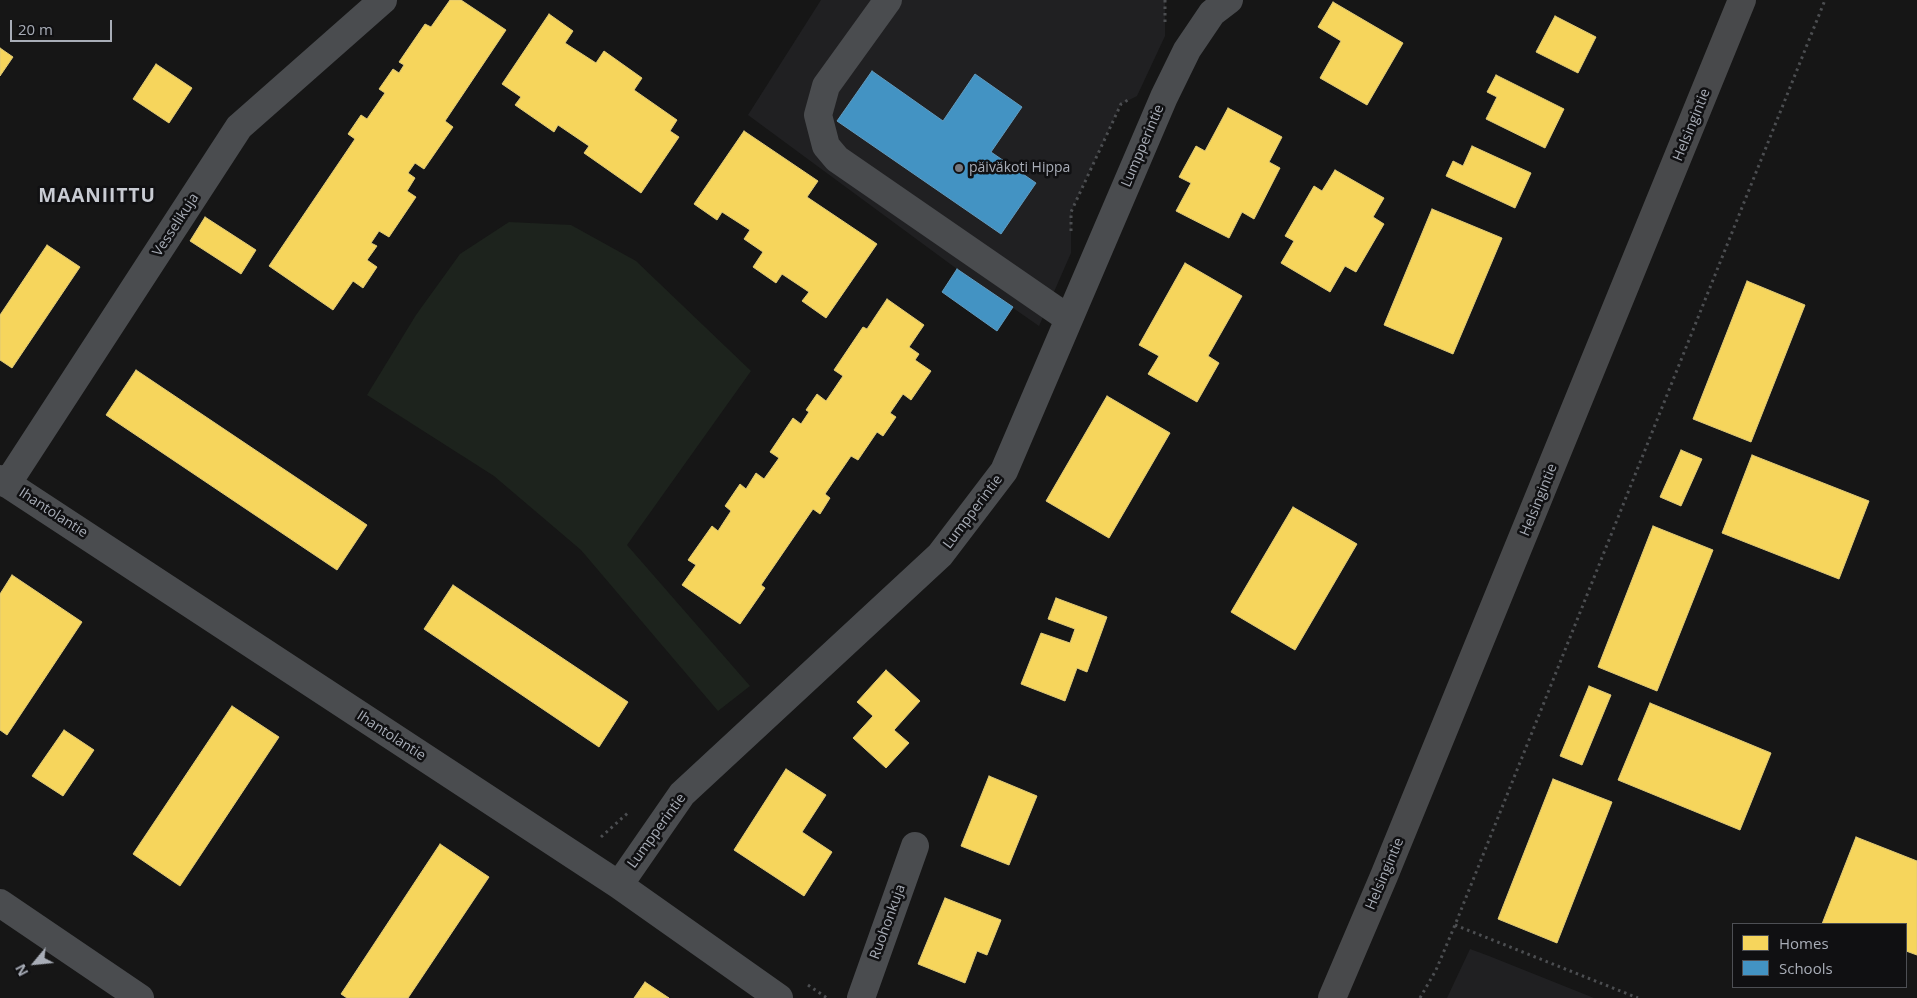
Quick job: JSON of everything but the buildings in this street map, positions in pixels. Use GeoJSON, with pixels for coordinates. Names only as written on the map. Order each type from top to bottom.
{"type":"FeatureCollection","features":[{"type":"Feature","properties":{"kind":"main road","name":"Helsingintie"},"geometry":{"type":"LineString","coordinates":[[1332,998],[1392,858],[1742,0]]}},
{"type":"Feature","properties":{"kind":"street","name":"Vesselikuja"},"geometry":{"type":"LineString","coordinates":[[4,481],[239,127],[384,0]]}},
{"type":"Feature","properties":{"kind":"street"},"geometry":{"type":"LineString","coordinates":[[888,0],[826,86],[818,115],[826,146],[837,159],[1069,319]]}},
{"type":"Feature","properties":{"kind":"street","name":"Lumpperintie"},"geometry":{"type":"LineString","coordinates":[[619,885],[682,794],[940,555],[1004,471],[1168,89],[1187,50],[1214,4]]}},
{"type":"Feature","properties":{"kind":"street","name":"Ihantolantie"},"geometry":{"type":"LineString","coordinates":[[4,481],[619,885],[779,998]]}},
{"type":"Feature","properties":{"kind":"street","name":"Ruohonkuja"},"geometry":{"type":"LineString","coordinates":[[861,998],[915,846]]}},
{"type":"Feature","properties":{"kind":"street"},"geometry":{"type":"LineString","coordinates":[[0,903],[140,998]]}},
{"type":"Feature","properties":{"kind":"path"},"geometry":{"type":"LineString","coordinates":[[1165,0],[1165,27]]}},
{"type":"Feature","properties":{"kind":"path"},"geometry":{"type":"LineString","coordinates":[[1420,998],[1436,970],[1455,925],[1825,0]]}},
{"type":"Feature","properties":{"kind":"path"},"geometry":{"type":"LineString","coordinates":[[1071,236],[1071,212],[1121,104],[1129,100]]}},
{"type":"Feature","properties":{"kind":"path"},"geometry":{"type":"LineString","coordinates":[[595,843],[631,809]]}},
{"type":"Feature","properties":{"kind":"path"},"geometry":{"type":"LineString","coordinates":[[1455,925],[1638,998]]}},
{"type":"Feature","properties":{"kind":"shaded area"},"geometry":{"type":"Polygon","coordinates":[[[821,0],[1165,0],[1165,36],[1137,96],[1121,104],[1071,212],[1071,253],[1039,326],[957,269],[748,115],[821,0]]]}},
{"type":"Feature","properties":{"kind":"shaded area"},"geometry":{"type":"Polygon","coordinates":[[[509,222],[571,225],[636,261],[751,371],[627,545],[750,686],[718,711],[581,550],[494,476],[367,395],[416,315],[460,254],[509,222]]]}},
{"type":"Feature","properties":{"kind":"shaded area"},"geometry":{"type":"Polygon","coordinates":[[[1470,949],[1489,956],[1594,998],[1447,998],[1470,949]]]}},
{"type":"Feature","properties":{"kind":"place","name":"päiväkoti Hippa"},"geometry":{"type":"Point","coordinates":[959,168]}},
{"type":"Feature","properties":{"kind":"district","name":"MAANIITTU"},"geometry":{"type":"Point","coordinates":[97,197]}}]}
